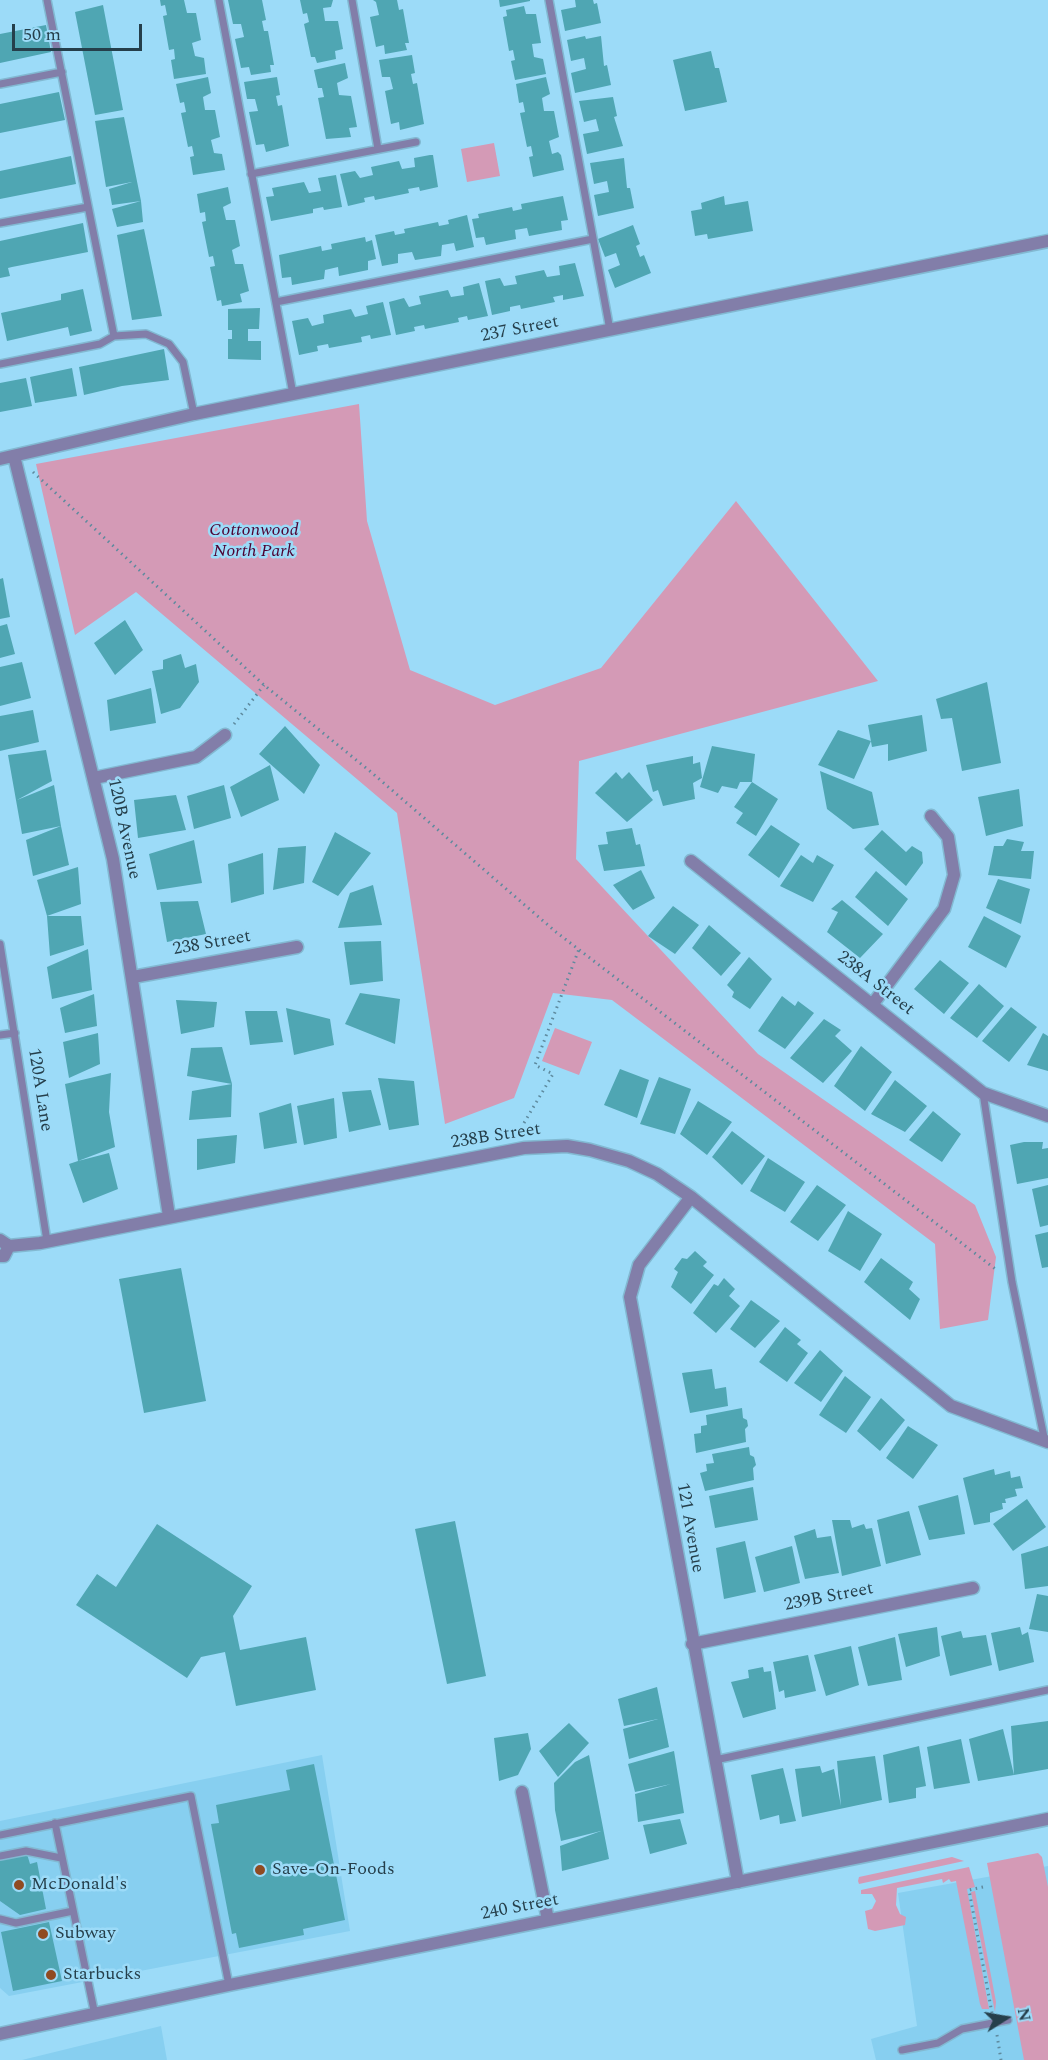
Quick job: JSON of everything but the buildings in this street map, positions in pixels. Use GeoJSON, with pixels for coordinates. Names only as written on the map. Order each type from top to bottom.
{"type":"FeatureCollection","features":[{"type":"Feature","properties":{"kind":"street","name":"237 Street"},"geometry":{"type":"LineString","coordinates":[[0,459],[194,414],[1048,241]]}},
{"type":"Feature","properties":{"kind":"street","name":"120B Avenue"},"geometry":{"type":"LineString","coordinates":[[14,456],[113,859],[169,1216]]}},
{"type":"Feature","properties":{"kind":"street"},"geometry":{"type":"LineString","coordinates":[[94,778],[196,757],[225,735]]}},
{"type":"Feature","properties":{"kind":"street"},"geometry":{"type":"LineString","coordinates":[[872,1005],[944,909],[954,875],[948,837],[931,816]]}},
{"type":"Feature","properties":{"kind":"street","name":"238A Street"},"geometry":{"type":"LineString","coordinates":[[691,861],[983,1093],[1048,1116]]}},
{"type":"Feature","properties":{"kind":"street","name":"238 Street"},"geometry":{"type":"LineString","coordinates":[[133,977],[297,947]]}},
{"type":"Feature","properties":{"kind":"street","name":"238B Street"},"geometry":{"type":"LineString","coordinates":[[0,1256],[4,1256],[5,1243],[47,1241],[524,1148],[567,1146],[629,1161],[657,1174],[691,1197],[951,1406],[1047,1443]]}},
{"type":"Feature","properties":{"kind":"street","name":"121 Avenue"},"geometry":{"type":"LineString","coordinates":[[691,1197],[639,1265],[630,1297],[692,1644],[738,1882]]}},
{"type":"Feature","properties":{"kind":"street","name":"239B Street"},"geometry":{"type":"LineString","coordinates":[[692,1644],[973,1588]]}},
{"type":"Feature","properties":{"kind":"street"},"geometry":{"type":"LineString","coordinates":[[522,1792],[548,1920]]}},
{"type":"Feature","properties":{"kind":"street","name":"240 Street"},"geometry":{"type":"LineString","coordinates":[[0,2034],[229,1985],[1048,1819]]}},
{"type":"Feature","properties":{"kind":"lane"},"geometry":{"type":"LineString","coordinates":[[47,0],[114,336]]}},
{"type":"Feature","properties":{"kind":"lane"},"geometry":{"type":"LineString","coordinates":[[219,0],[293,394]]}},
{"type":"Feature","properties":{"kind":"lane"},"geometry":{"type":"LineString","coordinates":[[352,0],[378,149]]}},
{"type":"Feature","properties":{"kind":"lane"},"geometry":{"type":"LineString","coordinates":[[549,0],[609,330]]}},
{"type":"Feature","properties":{"kind":"lane"},"geometry":{"type":"LineString","coordinates":[[0,84],[62,72]]}},
{"type":"Feature","properties":{"kind":"lane"},"geometry":{"type":"LineString","coordinates":[[251,174],[416,142]]}},
{"type":"Feature","properties":{"kind":"lane"},"geometry":{"type":"LineString","coordinates":[[0,223],[88,207]]}},
{"type":"Feature","properties":{"kind":"lane"},"geometry":{"type":"LineString","coordinates":[[276,303],[593,239]]}},
{"type":"Feature","properties":{"kind":"lane"},"geometry":{"type":"LineString","coordinates":[[0,364],[100,344],[114,336],[146,334],[170,344],[183,362],[194,414]]}},
{"type":"Feature","properties":{"kind":"lane","name":"120A Lane"},"geometry":{"type":"LineString","coordinates":[[0,944],[47,1241]]}},
{"type":"Feature","properties":{"kind":"lane"},"geometry":{"type":"LineString","coordinates":[[0,1035],[15,1033]]}},
{"type":"Feature","properties":{"kind":"lane"},"geometry":{"type":"LineString","coordinates":[[983,1093],[1012,1282],[1047,1443]]}},
{"type":"Feature","properties":{"kind":"lane"},"geometry":{"type":"LineString","coordinates":[[715,1760],[1048,1690]]}},
{"type":"Feature","properties":{"kind":"lane"},"geometry":{"type":"LineString","coordinates":[[0,1835],[192,1796],[229,1985]]}},
{"type":"Feature","properties":{"kind":"lane"},"geometry":{"type":"LineString","coordinates":[[55,1823],[95,2015]]}},
{"type":"Feature","properties":{"kind":"lane"},"geometry":{"type":"LineString","coordinates":[[0,1856],[26,1851],[61,1858]]}},
{"type":"Feature","properties":{"kind":"lane"},"geometry":{"type":"LineString","coordinates":[[0,1919],[16,1923],[73,1911]]}},
{"type":"Feature","properties":{"kind":"lane"},"geometry":{"type":"LineString","coordinates":[[902,2050],[938,2043],[962,2029],[1008,2020]]}},
{"type":"Feature","properties":{"kind":"path"},"geometry":{"type":"LineString","coordinates":[[32,471],[264,685],[371,772],[579,949],[1012,1282]]}},
{"type":"Feature","properties":{"kind":"path"},"geometry":{"type":"LineString","coordinates":[[225,735],[264,685]]}},
{"type":"Feature","properties":{"kind":"path"},"geometry":{"type":"LineString","coordinates":[[524,1148],[521,1128],[553,1074],[535,1065],[579,949]]}},
{"type":"Feature","properties":{"kind":"path"},"geometry":{"type":"LineString","coordinates":[[983,1887],[969,1890],[993,2014]]}},
{"type":"Feature","properties":{"kind":"path"},"geometry":{"type":"LineString","coordinates":[[996,2033],[1001,2060]]}},
{"type":"Feature","properties":{"kind":"shaded area"},"geometry":{"type":"Polygon","coordinates":[[[322,1755],[350,1931],[9,1996],[0,1988],[0,1821],[322,1755]]]}},
{"type":"Feature","properties":{"kind":"shaded area"},"geometry":{"type":"Polygon","coordinates":[[[1048,1866],[1048,2060],[876,2060],[871,2039],[917,2026],[898,1893],[1048,1866]]]}},
{"type":"Feature","properties":{"kind":"shaded area"},"geometry":{"type":"Polygon","coordinates":[[[161,2026],[167,2060],[22,2060],[161,2026]]]}},
{"type":"Feature","properties":{"kind":"green space"},"geometry":{"type":"Polygon","coordinates":[[[494,143],[500,176],[467,182],[461,149],[494,143]]]}},
{"type":"Feature","properties":{"kind":"green space","name":"Cottonwood North Park"},"geometry":{"type":"Polygon","coordinates":[[[359,404],[367,521],[410,670],[495,705],[601,668],[736,501],[878,681],[579,761],[576,859],[758,1054],[975,1205],[996,1257],[988,1320],[940,1329],[935,1244],[612,1000],[553,993],[514,1098],[445,1124],[397,813],[136,592],[75,635],[36,464],[359,404]]]}},
{"type":"Feature","properties":{"kind":"green space"},"geometry":{"type":"Polygon","coordinates":[[[555,1028],[592,1042],[579,1075],[542,1061],[555,1028]]]}},
{"type":"Feature","properties":{"kind":"green space"},"geometry":{"type":"Polygon","coordinates":[[[1038,1853],[1042,1857],[1048,1887],[1048,2060],[1024,2060],[987,1863],[1038,1853]]]}},
{"type":"Feature","properties":{"kind":"green space"},"geometry":{"type":"Polygon","coordinates":[[[952,1857],[964,1861],[859,1884],[858,1881],[859,1877],[952,1857]]]}},
{"type":"Feature","properties":{"kind":"green space"},"geometry":{"type":"Polygon","coordinates":[[[969,1867],[975,1887],[967,1889],[989,2009],[982,2009],[980,2004],[956,1881],[951,1882],[949,1879],[943,1883],[942,1879],[897,1888],[896,1905],[900,1914],[906,1917],[905,1925],[875,1931],[868,1929],[865,1911],[872,1909],[876,1901],[872,1894],[861,1894],[861,1890],[969,1867]]]}},
{"type":"Feature","properties":{"kind":"green space"},"geometry":{"type":"Polygon","coordinates":[[[975,1891],[996,2002],[995,2012],[971,1892],[975,1891]]]}},
{"type":"Feature","properties":{"kind":"place","name":"Save-On-Foods"},"geometry":{"type":"Point","coordinates":[260,1870]}},
{"type":"Feature","properties":{"kind":"place","name":"McDonald's"},"geometry":{"type":"Point","coordinates":[19,1885]}},
{"type":"Feature","properties":{"kind":"place","name":"Subway"},"geometry":{"type":"Point","coordinates":[43,1934]}},
{"type":"Feature","properties":{"kind":"place","name":"Starbucks"},"geometry":{"type":"Point","coordinates":[51,1975]}}]}
